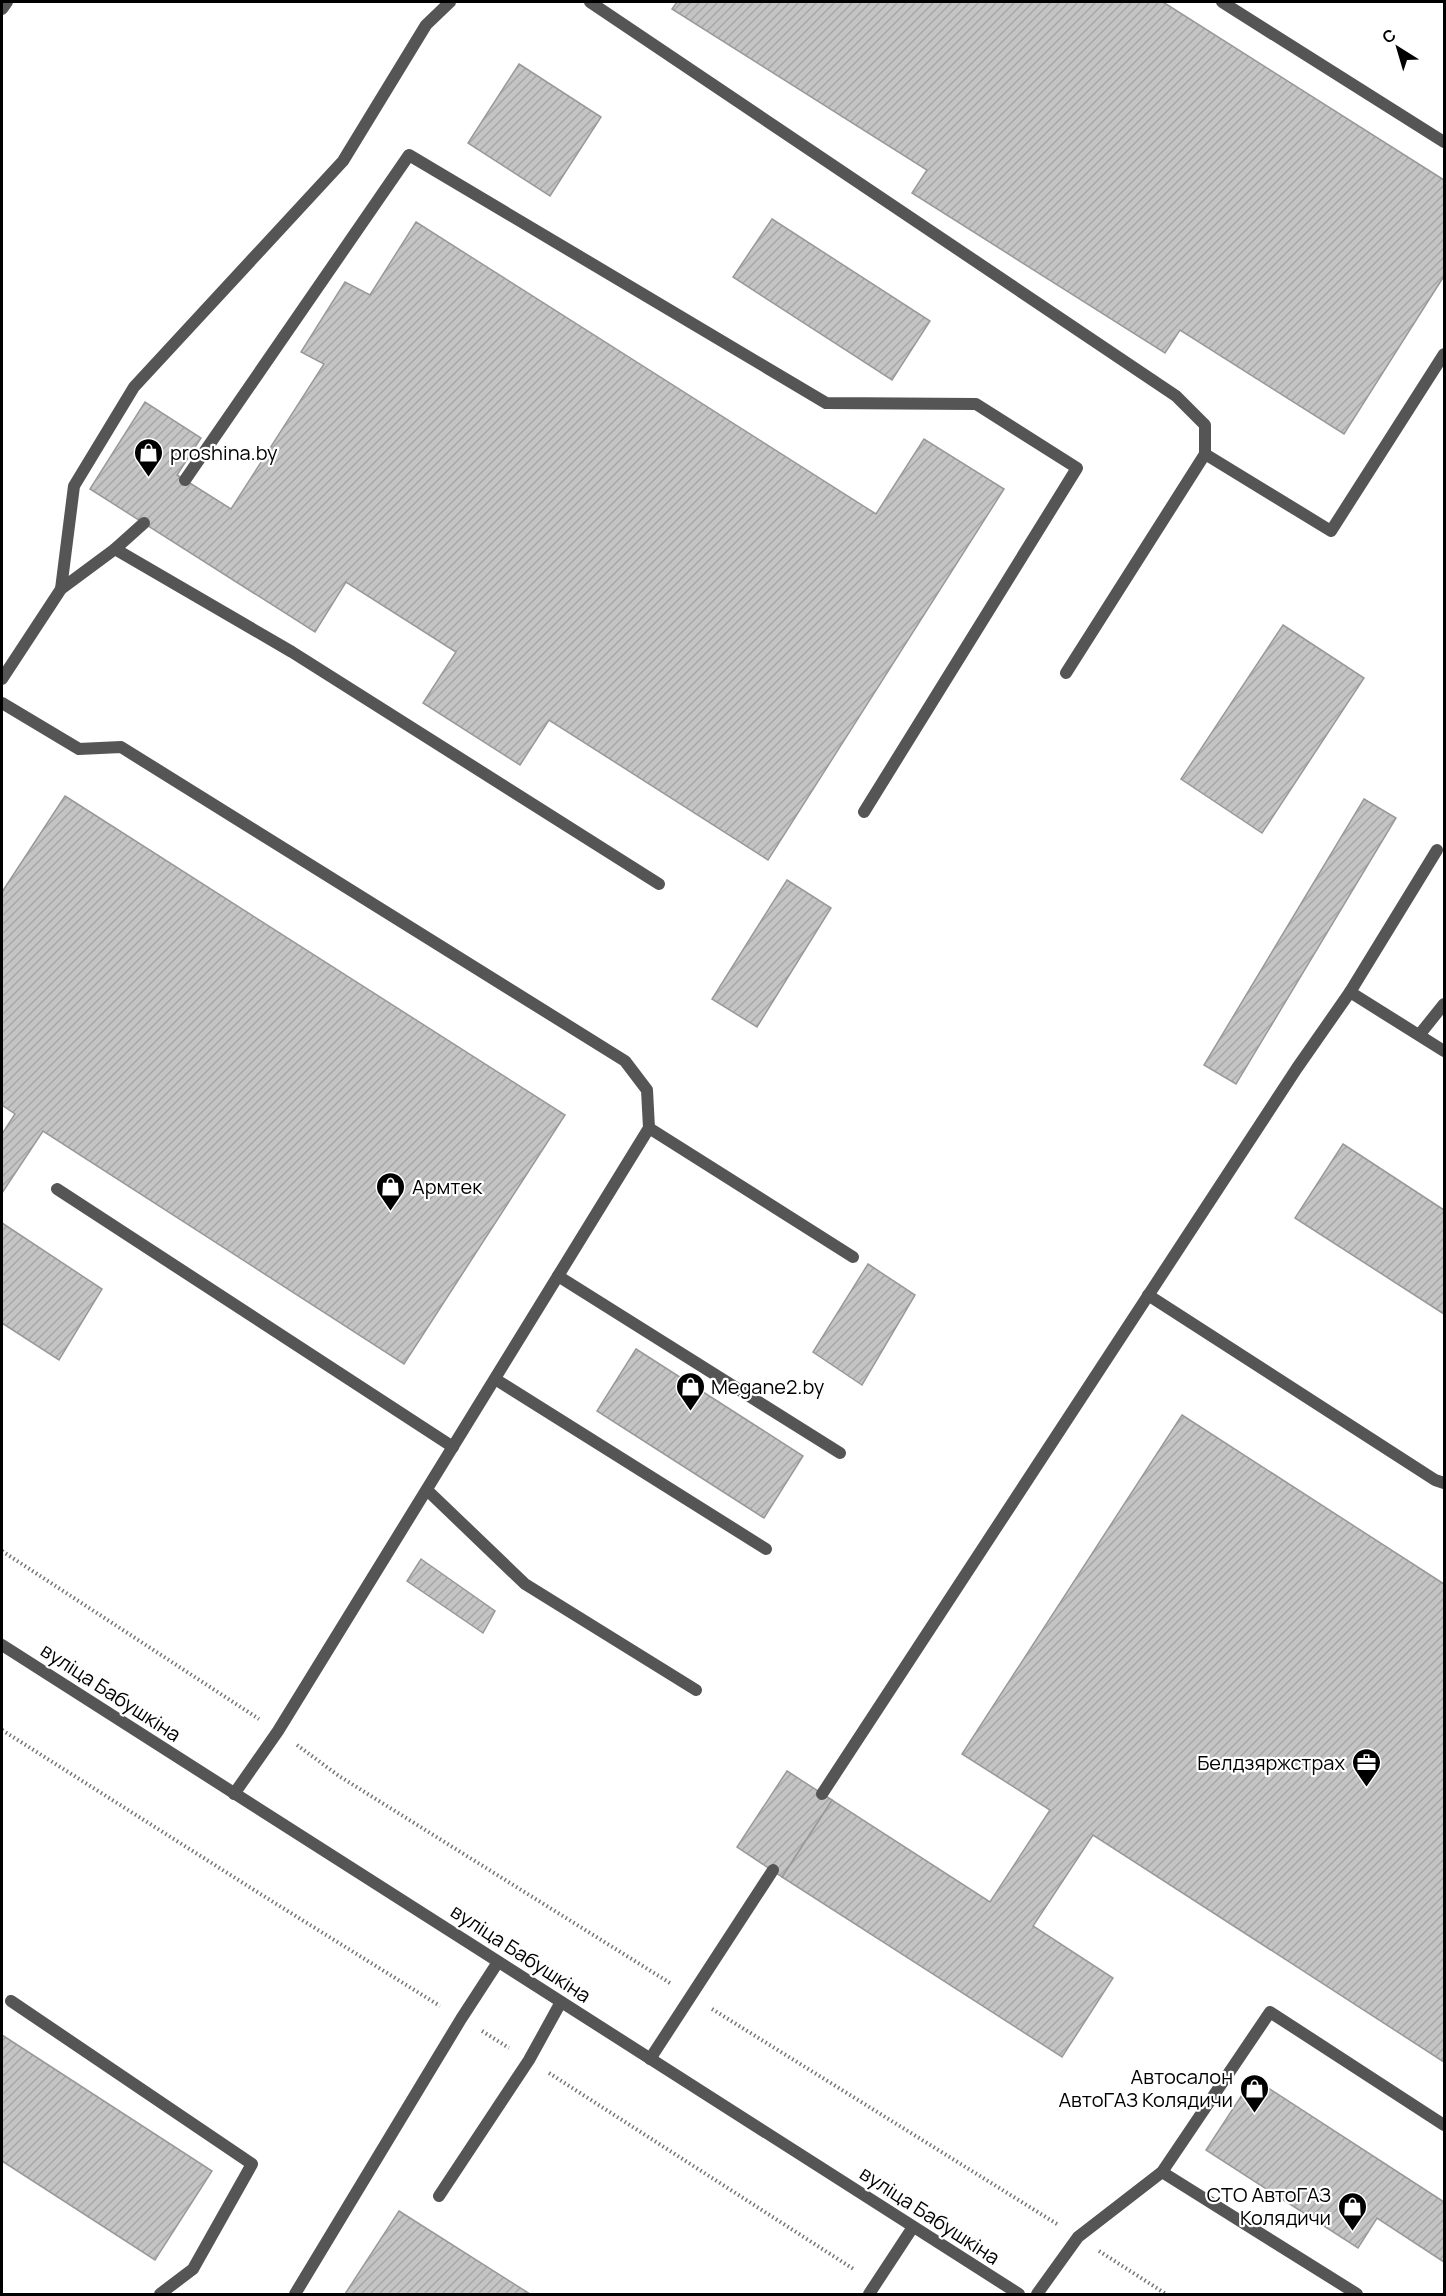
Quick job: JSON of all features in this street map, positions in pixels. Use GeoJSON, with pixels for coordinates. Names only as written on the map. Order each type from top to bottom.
{"type":"FeatureCollection","features":[{"type":"Feature","properties":{"kind":"street"},"geometry":{"type":"LineString","coordinates":[[2,9],[7,2]]}},
{"type":"Feature","properties":{"kind":"street"},"geometry":{"type":"LineString","coordinates":[[61,589],[74,486],[134,387],[343,161],[426,25],[450,2]]}},
{"type":"Feature","properties":{"kind":"street"},"geometry":{"type":"LineString","coordinates":[[590,2],[1176,396],[1205,425],[1205,454],[1066,673]]}},
{"type":"Feature","properties":{"kind":"street"},"geometry":{"type":"LineString","coordinates":[[1222,2],[1444,142]]}},
{"type":"Feature","properties":{"kind":"street"},"geometry":{"type":"LineString","coordinates":[[185,480],[409,155],[826,403],[976,404],[1077,468],[864,812]]}},
{"type":"Feature","properties":{"kind":"street"},"geometry":{"type":"LineString","coordinates":[[1205,454],[1331,531],[1444,354]]}},
{"type":"Feature","properties":{"kind":"street"},"geometry":{"type":"LineString","coordinates":[[2,679],[61,589],[115,549],[144,523]]}},
{"type":"Feature","properties":{"kind":"street"},"geometry":{"type":"LineString","coordinates":[[115,549],[292,652],[658,884]]}},
{"type":"Feature","properties":{"kind":"street"},"geometry":{"type":"LineString","coordinates":[[2,703],[79,749],[121,747],[625,1061],[647,1090],[650,1128],[278,1731],[234,1794]]}},
{"type":"Feature","properties":{"kind":"street"},"geometry":{"type":"LineString","coordinates":[[822,1794],[1297,1068],[1350,992],[1437,850]]}},
{"type":"Feature","properties":{"kind":"street"},"geometry":{"type":"LineString","coordinates":[[1350,992],[1444,1051]]}},
{"type":"Feature","properties":{"kind":"street"},"geometry":{"type":"LineString","coordinates":[[1420,1034],[1444,1004]]}},
{"type":"Feature","properties":{"kind":"street"},"geometry":{"type":"LineString","coordinates":[[650,1128],[852,1257]]}},
{"type":"Feature","properties":{"kind":"street"},"geometry":{"type":"LineString","coordinates":[[57,1189],[453,1447]]}},
{"type":"Feature","properties":{"kind":"street"},"geometry":{"type":"LineString","coordinates":[[558,1276],[840,1453]]}},
{"type":"Feature","properties":{"kind":"street"},"geometry":{"type":"LineString","coordinates":[[1148,1295],[1435,1480],[1444,1483]]}},
{"type":"Feature","properties":{"kind":"street"},"geometry":{"type":"LineString","coordinates":[[495,1379],[766,1549]]}},
{"type":"Feature","properties":{"kind":"street"},"geometry":{"type":"LineString","coordinates":[[427,1490],[525,1584],[696,1690]]}},
{"type":"Feature","properties":{"kind":"street","name":"вуліца Бабушкіна"},"geometry":{"type":"LineString","coordinates":[[2,1645],[1019,2295]]}},
{"type":"Feature","properties":{"kind":"street"},"geometry":{"type":"LineString","coordinates":[[650,2059],[773,1870]]}},
{"type":"Feature","properties":{"kind":"street"},"geometry":{"type":"LineString","coordinates":[[295,2295],[461,2019],[498,1962]]}},
{"type":"Feature","properties":{"kind":"street"},"geometry":{"type":"LineString","coordinates":[[11,2001],[252,2164],[193,2269],[160,2295]]}},
{"type":"Feature","properties":{"kind":"street"},"geometry":{"type":"LineString","coordinates":[[439,2196],[530,2060],[561,2002]]}},
{"type":"Feature","properties":{"kind":"street"},"geometry":{"type":"LineString","coordinates":[[1037,2295],[1078,2237],[1162,2172],[1270,2012],[1444,2125]]}},
{"type":"Feature","properties":{"kind":"street"},"geometry":{"type":"LineString","coordinates":[[1162,2172],[1357,2295]]}},
{"type":"Feature","properties":{"kind":"street"},"geometry":{"type":"LineString","coordinates":[[869,2295],[913,2227]]}},
{"type":"Feature","properties":{"kind":"path"},"geometry":{"type":"LineString","coordinates":[[2,1551],[278,1731],[339,1776],[1078,2237],[1166,2295]]}},
{"type":"Feature","properties":{"kind":"building"},"geometry":{"type":"Polygon","coordinates":[[[677,2],[1163,2],[1444,180],[1444,276],[1344,434],[1180,330],[1165,353],[912,193],[927,170],[672,9],[677,2]]]}},
{"type":"Feature","properties":{"kind":"building"},"geometry":{"type":"Polygon","coordinates":[[[519,64],[601,117],[550,196],[468,143],[519,64]]]}},
{"type":"Feature","properties":{"kind":"building"},"geometry":{"type":"Polygon","coordinates":[[[772,219],[930,321],[892,380],[733,277],[772,219]]]}},
{"type":"Feature","properties":{"kind":"building"},"geometry":{"type":"Polygon","coordinates":[[[416,222],[876,514],[924,439],[1004,489],[768,860],[549,720],[520,765],[423,703],[456,652],[346,582],[315,632],[90,489],[145,402],[201,438],[177,475],[231,509],[324,364],[301,352],[345,282],[370,295],[416,222]]]}},
{"type":"Feature","properties":{"kind":"building"},"geometry":{"type":"Polygon","coordinates":[[[1283,625],[1364,678],[1262,833],[1181,779],[1283,625]]]}},
{"type":"Feature","properties":{"kind":"building"},"geometry":{"type":"Polygon","coordinates":[[[65,796],[565,1115],[404,1364],[43,1131],[2,1193],[2,1134],[15,1114],[2,1105],[2,892],[65,796]]]}},
{"type":"Feature","properties":{"kind":"building"},"geometry":{"type":"Polygon","coordinates":[[[1364,799],[1396,818],[1236,1084],[1204,1065],[1364,799]]]}},
{"type":"Feature","properties":{"kind":"building"},"geometry":{"type":"Polygon","coordinates":[[[787,880],[831,908],[757,1027],[712,999],[787,880]]]}},
{"type":"Feature","properties":{"kind":"building"},"geometry":{"type":"Polygon","coordinates":[[[1343,1144],[1444,1210],[1444,1314],[1295,1218],[1343,1144]]]}},
{"type":"Feature","properties":{"kind":"building"},"geometry":{"type":"Polygon","coordinates":[[[2,1223],[102,1289],[59,1360],[2,1323],[2,1223]]]}},
{"type":"Feature","properties":{"kind":"building"},"geometry":{"type":"Polygon","coordinates":[[[868,1264],[915,1295],[862,1385],[813,1352],[868,1264]]]}},
{"type":"Feature","properties":{"kind":"building"},"geometry":{"type":"Polygon","coordinates":[[[636,1349],[803,1456],[764,1518],[597,1411],[636,1349]]]}},
{"type":"Feature","properties":{"kind":"building"},"geometry":{"type":"Polygon","coordinates":[[[1182,1415],[1444,1584],[1444,2062],[1093,1835],[1033,1926],[1113,1978],[1062,2057],[782,1877],[832,1800],[990,1902],[1050,1810],[962,1754],[1182,1415]]]}},
{"type":"Feature","properties":{"kind":"building"},"geometry":{"type":"Polygon","coordinates":[[[421,1559],[495,1611],[483,1633],[407,1581],[421,1559]]]}},
{"type":"Feature","properties":{"kind":"building"},"geometry":{"type":"Polygon","coordinates":[[[787,1771],[832,1800],[782,1877],[737,1847],[787,1771]]]}},
{"type":"Feature","properties":{"kind":"building"},"geometry":{"type":"Polygon","coordinates":[[[2,2035],[212,2171],[155,2260],[2,2161],[2,2035]]]}},
{"type":"Feature","properties":{"kind":"building"},"geometry":{"type":"Polygon","coordinates":[[[1253,2078],[1444,2202],[1444,2262],[1377,2218],[1358,2248],[1206,2150],[1253,2078]]]}},
{"type":"Feature","properties":{"kind":"building"},"geometry":{"type":"Polygon","coordinates":[[[399,2211],[530,2294],[345,2294],[399,2211]]]}},
{"type":"Feature","properties":{"kind":"place","name":"proshina.by"},"geometry":{"type":"Point","coordinates":[149,478]}},
{"type":"Feature","properties":{"kind":"place","name":"Армтек"},"geometry":{"type":"Point","coordinates":[391,1212]}},
{"type":"Feature","properties":{"kind":"place","name":"Megane2.by"},"geometry":{"type":"Point","coordinates":[690,1412]}},
{"type":"Feature","properties":{"kind":"place","name":"Белдзяржстрах"},"geometry":{"type":"Point","coordinates":[1366,1788]}},
{"type":"Feature","properties":{"kind":"place","name":"Автосалон АвтоГАЗ Колядичи"},"geometry":{"type":"Point","coordinates":[1254,2114]}},
{"type":"Feature","properties":{"kind":"place","name":"СТО АвтоГАЗ Колядичи"},"geometry":{"type":"Point","coordinates":[1352,2232]}}]}
